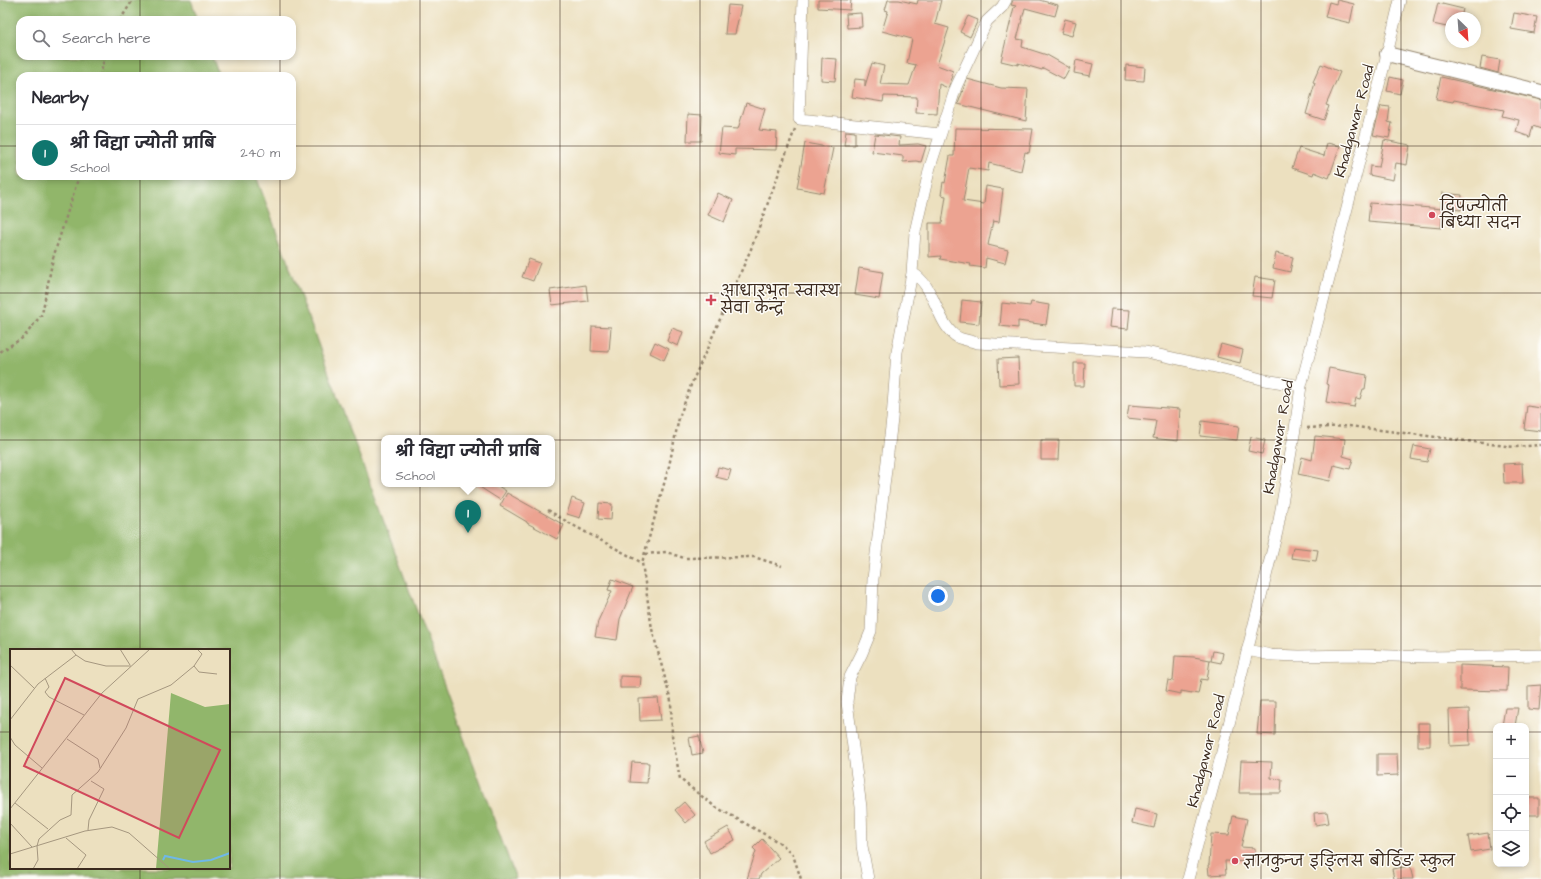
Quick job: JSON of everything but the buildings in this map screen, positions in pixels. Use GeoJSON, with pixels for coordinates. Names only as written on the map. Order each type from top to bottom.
{"type":"FeatureCollection","features":[{"type":"Feature","properties":{"kind":"street"},"geometry":{"type":"LineString","coordinates":[[803,0],[799,119],[940,134]]}},
{"type":"Feature","properties":{"kind":"street"},"geometry":{"type":"LineString","coordinates":[[868,879],[862,846],[861,807],[847,702],[850,677],[871,631],[873,579],[892,419],[897,352],[912,273],[915,232],[930,167],[956,87],[973,49],[988,21],[1002,7],[1006,0]]}},
{"type":"Feature","properties":{"kind":"street","name":"Khadgawar Road"},"geometry":{"type":"LineString","coordinates":[[1188,879],[1218,768],[1277,532],[1301,386],[1400,0]]}},
{"type":"Feature","properties":{"kind":"street"},"geometry":{"type":"LineString","coordinates":[[1387,54],[1541,92]]}},
{"type":"Feature","properties":{"kind":"street"},"geometry":{"type":"LineString","coordinates":[[912,273],[918,276],[928,290],[949,330],[959,338],[978,343],[1146,352],[1224,369],[1265,380],[1301,386]]}},
{"type":"Feature","properties":{"kind":"street"},"geometry":{"type":"LineString","coordinates":[[1247,650],[1271,655],[1299,656],[1541,655]]}},
{"type":"Feature","properties":{"kind":"path"},"geometry":{"type":"LineString","coordinates":[[123,16],[133,0]]}},
{"type":"Feature","properties":{"kind":"path"},"geometry":{"type":"LineString","coordinates":[[101,72],[104,60]]}},
{"type":"Feature","properties":{"kind":"path"},"geometry":{"type":"LineString","coordinates":[[799,119],[751,249],[691,385],[679,418],[669,466],[642,563],[652,629],[671,701],[672,735],[680,779],[714,806],[782,844],[793,854],[801,879]]}},
{"type":"Feature","properties":{"kind":"path"},"geometry":{"type":"LineString","coordinates":[[0,352],[24,337],[42,314],[53,258],[78,180]]}},
{"type":"Feature","properties":{"kind":"path"},"geometry":{"type":"LineString","coordinates":[[1295,429],[1349,426],[1514,447],[1541,445]]}},
{"type":"Feature","properties":{"kind":"path"},"geometry":{"type":"LineString","coordinates":[[548,510],[576,528],[605,542],[642,563]]}},
{"type":"Feature","properties":{"kind":"path"},"geometry":{"type":"LineString","coordinates":[[645,554],[666,552],[684,558],[754,556],[782,566]]}},
{"type":"Feature","properties":{"kind":"green space"},"geometry":{"type":"Polygon","coordinates":[[[0,0],[191,0],[197,16],[16,16],[16,60],[213,60],[218,72],[16,72],[16,180],[257,180],[516,879],[0,879],[0,0]]]}},
{"type":"Feature","properties":{"kind":"place","name":"दिपज्योती बिध्या सदन"},"geometry":{"type":"Point","coordinates":[1432,215]}},
{"type":"Feature","properties":{"kind":"place","name":"आधारभुत स्वास्थ सेवा केन्द्र"},"geometry":{"type":"Point","coordinates":[711,300]}},
{"type":"Feature","properties":{"kind":"place","name":"श्री विद्या ज्योती प्राबि"},"geometry":{"type":"Point","coordinates":[468,533]}},
{"type":"Feature","properties":{"kind":"place","name":"ज्ञानकुन्ज इङ्लिस बोर्डिङ स्कुल"},"geometry":{"type":"Point","coordinates":[1235,861]}}]}
